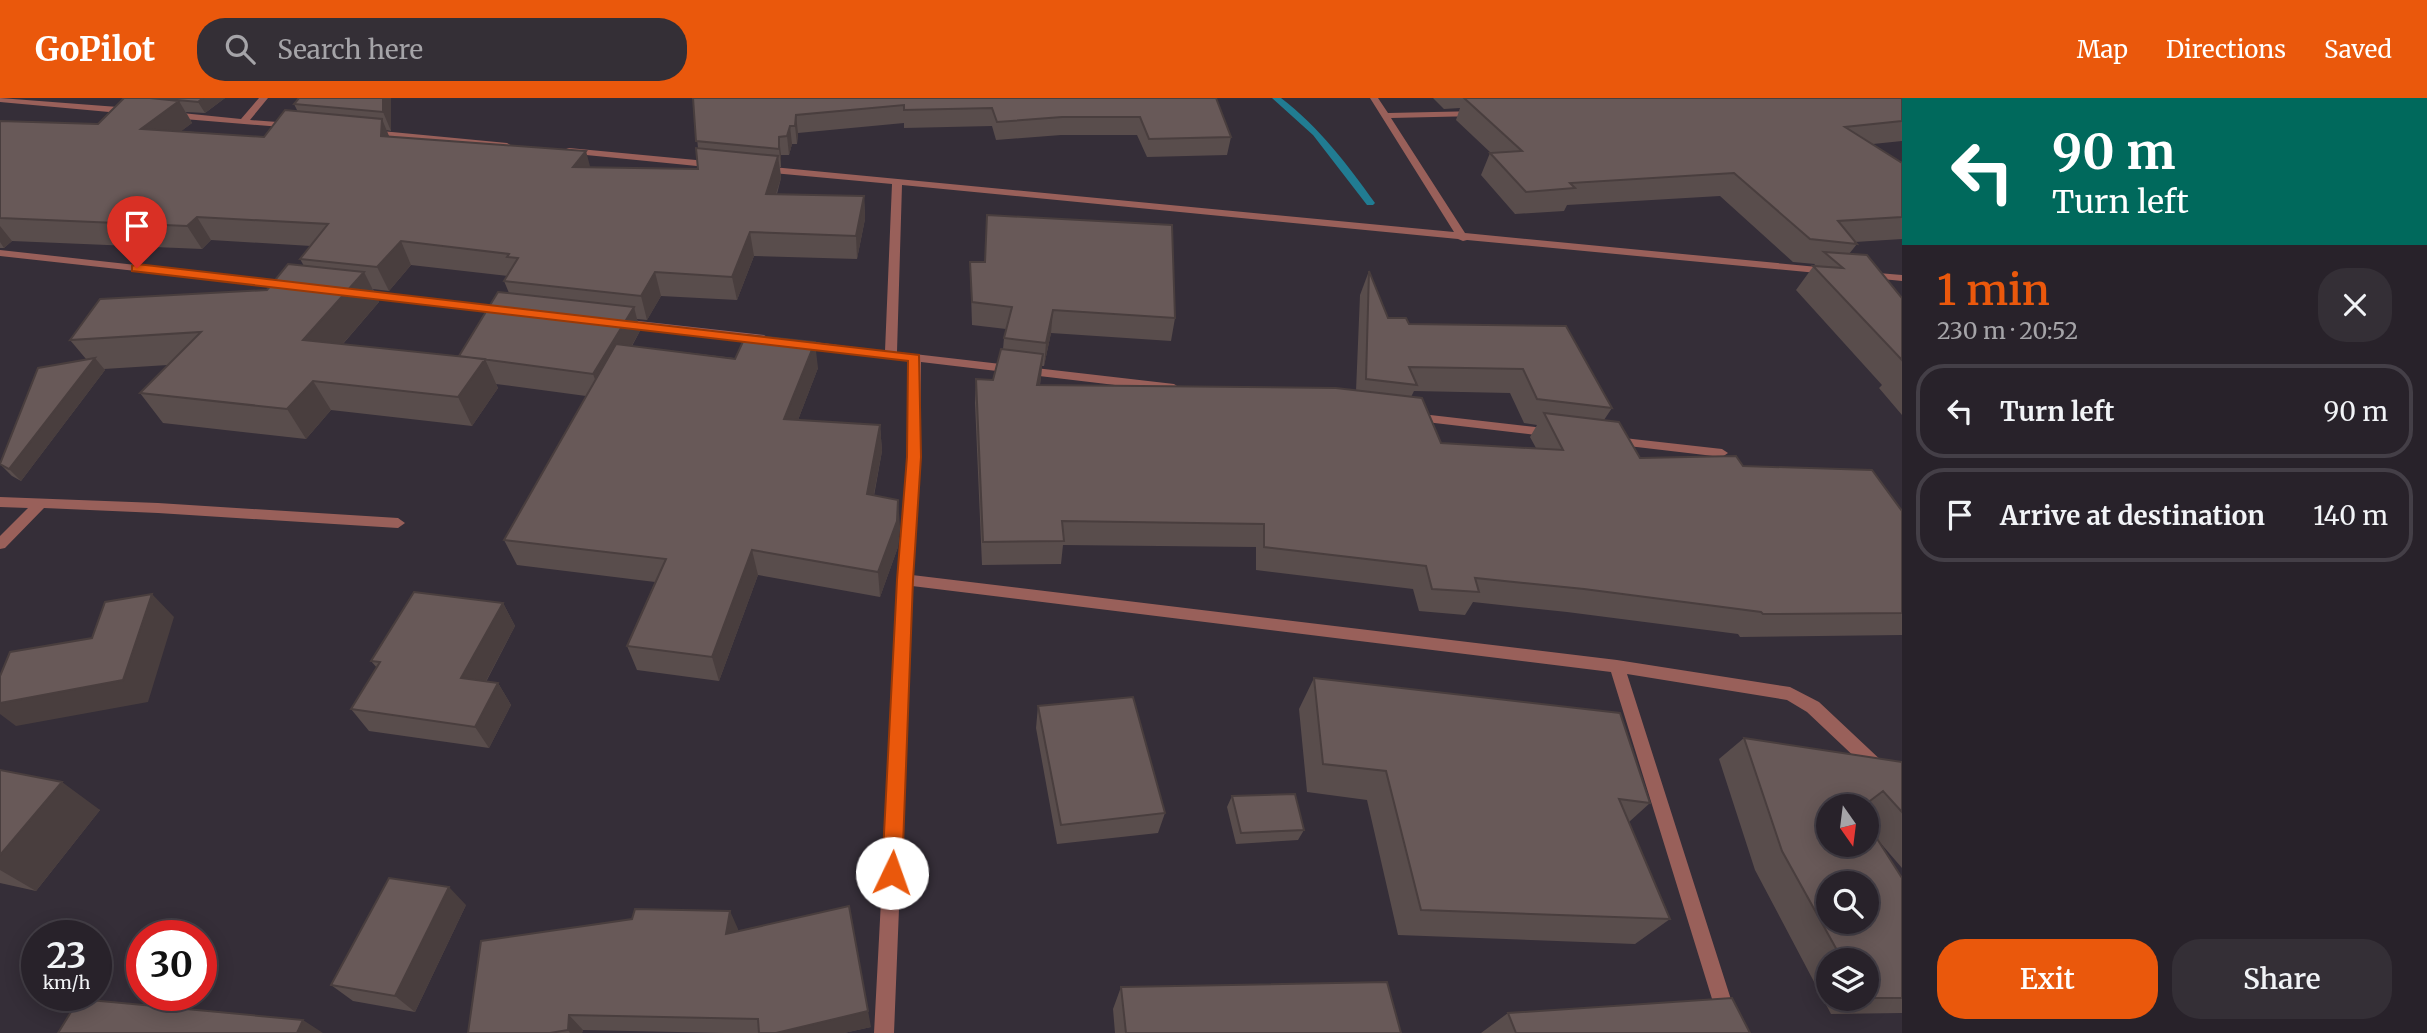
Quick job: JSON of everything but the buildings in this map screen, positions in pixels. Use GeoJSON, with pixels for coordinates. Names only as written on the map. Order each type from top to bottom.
{"type":"FeatureCollection","features":[{"type":"Feature","properties":{"kind":"street"},"geometry":{"type":"LineString","coordinates":[[244,121],[264,98]]}},
{"type":"Feature","properties":{"kind":"street"},"geometry":{"type":"LineString","coordinates":[[1374,98],[1463,239]]}},
{"type":"Feature","properties":{"kind":"street"},"geometry":{"type":"LineString","coordinates":[[0,99],[136,111]]}},
{"type":"Feature","properties":{"kind":"street"},"geometry":{"type":"LineString","coordinates":[[1386,116],[1483,113]]}},
{"type":"Feature","properties":{"kind":"street"},"geometry":{"type":"LineString","coordinates":[[163,114],[300,126]]}},
{"type":"Feature","properties":{"kind":"street"},"geometry":{"type":"LineString","coordinates":[[356,132],[522,147]]}},
{"type":"Feature","properties":{"kind":"street"},"geometry":{"type":"LineString","coordinates":[[564,151],[731,166]]}},
{"type":"Feature","properties":{"kind":"street"},"geometry":{"type":"LineString","coordinates":[[745,167],[1463,239],[1833,272]]}},
{"type":"Feature","properties":{"kind":"street"},"geometry":{"type":"LineString","coordinates":[[891,355],[897,181]]}},
{"type":"Feature","properties":{"kind":"street"},"geometry":{"type":"LineString","coordinates":[[0,253],[301,286]]}},
{"type":"Feature","properties":{"kind":"street"},"geometry":{"type":"LineString","coordinates":[[1847,273],[1902,278]]}},
{"type":"Feature","properties":{"kind":"street"},"geometry":{"type":"LineString","coordinates":[[342,291],[520,311]]}},
{"type":"Feature","properties":{"kind":"street"},"geometry":{"type":"LineString","coordinates":[[601,320],[1189,390]]}},
{"type":"Feature","properties":{"kind":"street"},"geometry":{"type":"LineString","coordinates":[[884,1033],[905,580],[914,457],[915,358]]}},
{"type":"Feature","properties":{"kind":"street"},"geometry":{"type":"LineString","coordinates":[[1394,414],[1572,435]]}},
{"type":"Feature","properties":{"kind":"street"},"geometry":{"type":"LineString","coordinates":[[1599,439],[1722,453]]}},
{"type":"Feature","properties":{"kind":"street"},"geometry":{"type":"LineString","coordinates":[[0,502],[158,508],[398,523]]}},
{"type":"Feature","properties":{"kind":"street"},"geometry":{"type":"LineString","coordinates":[[0,544],[39,505]]}},
{"type":"Feature","properties":{"kind":"street"},"geometry":{"type":"LineString","coordinates":[[905,580],[1617,666],[1796,696],[1813,707],[1902,791]]}},
{"type":"Feature","properties":{"kind":"street"},"geometry":{"type":"LineString","coordinates":[[1617,666],[1727,1015],[1736,1033]]}},
{"type":"Feature","properties":{"kind":"waterway"},"geometry":{"type":"LineString","coordinates":[[1276,98],[1316,133],[1370,203]]}},
{"type":"Feature","properties":{"kind":"route"},"geometry":{"type":"LineString","coordinates":[[137,268],[684,329],[915,358],[914,457],[905,580],[892,873]]}}]}
